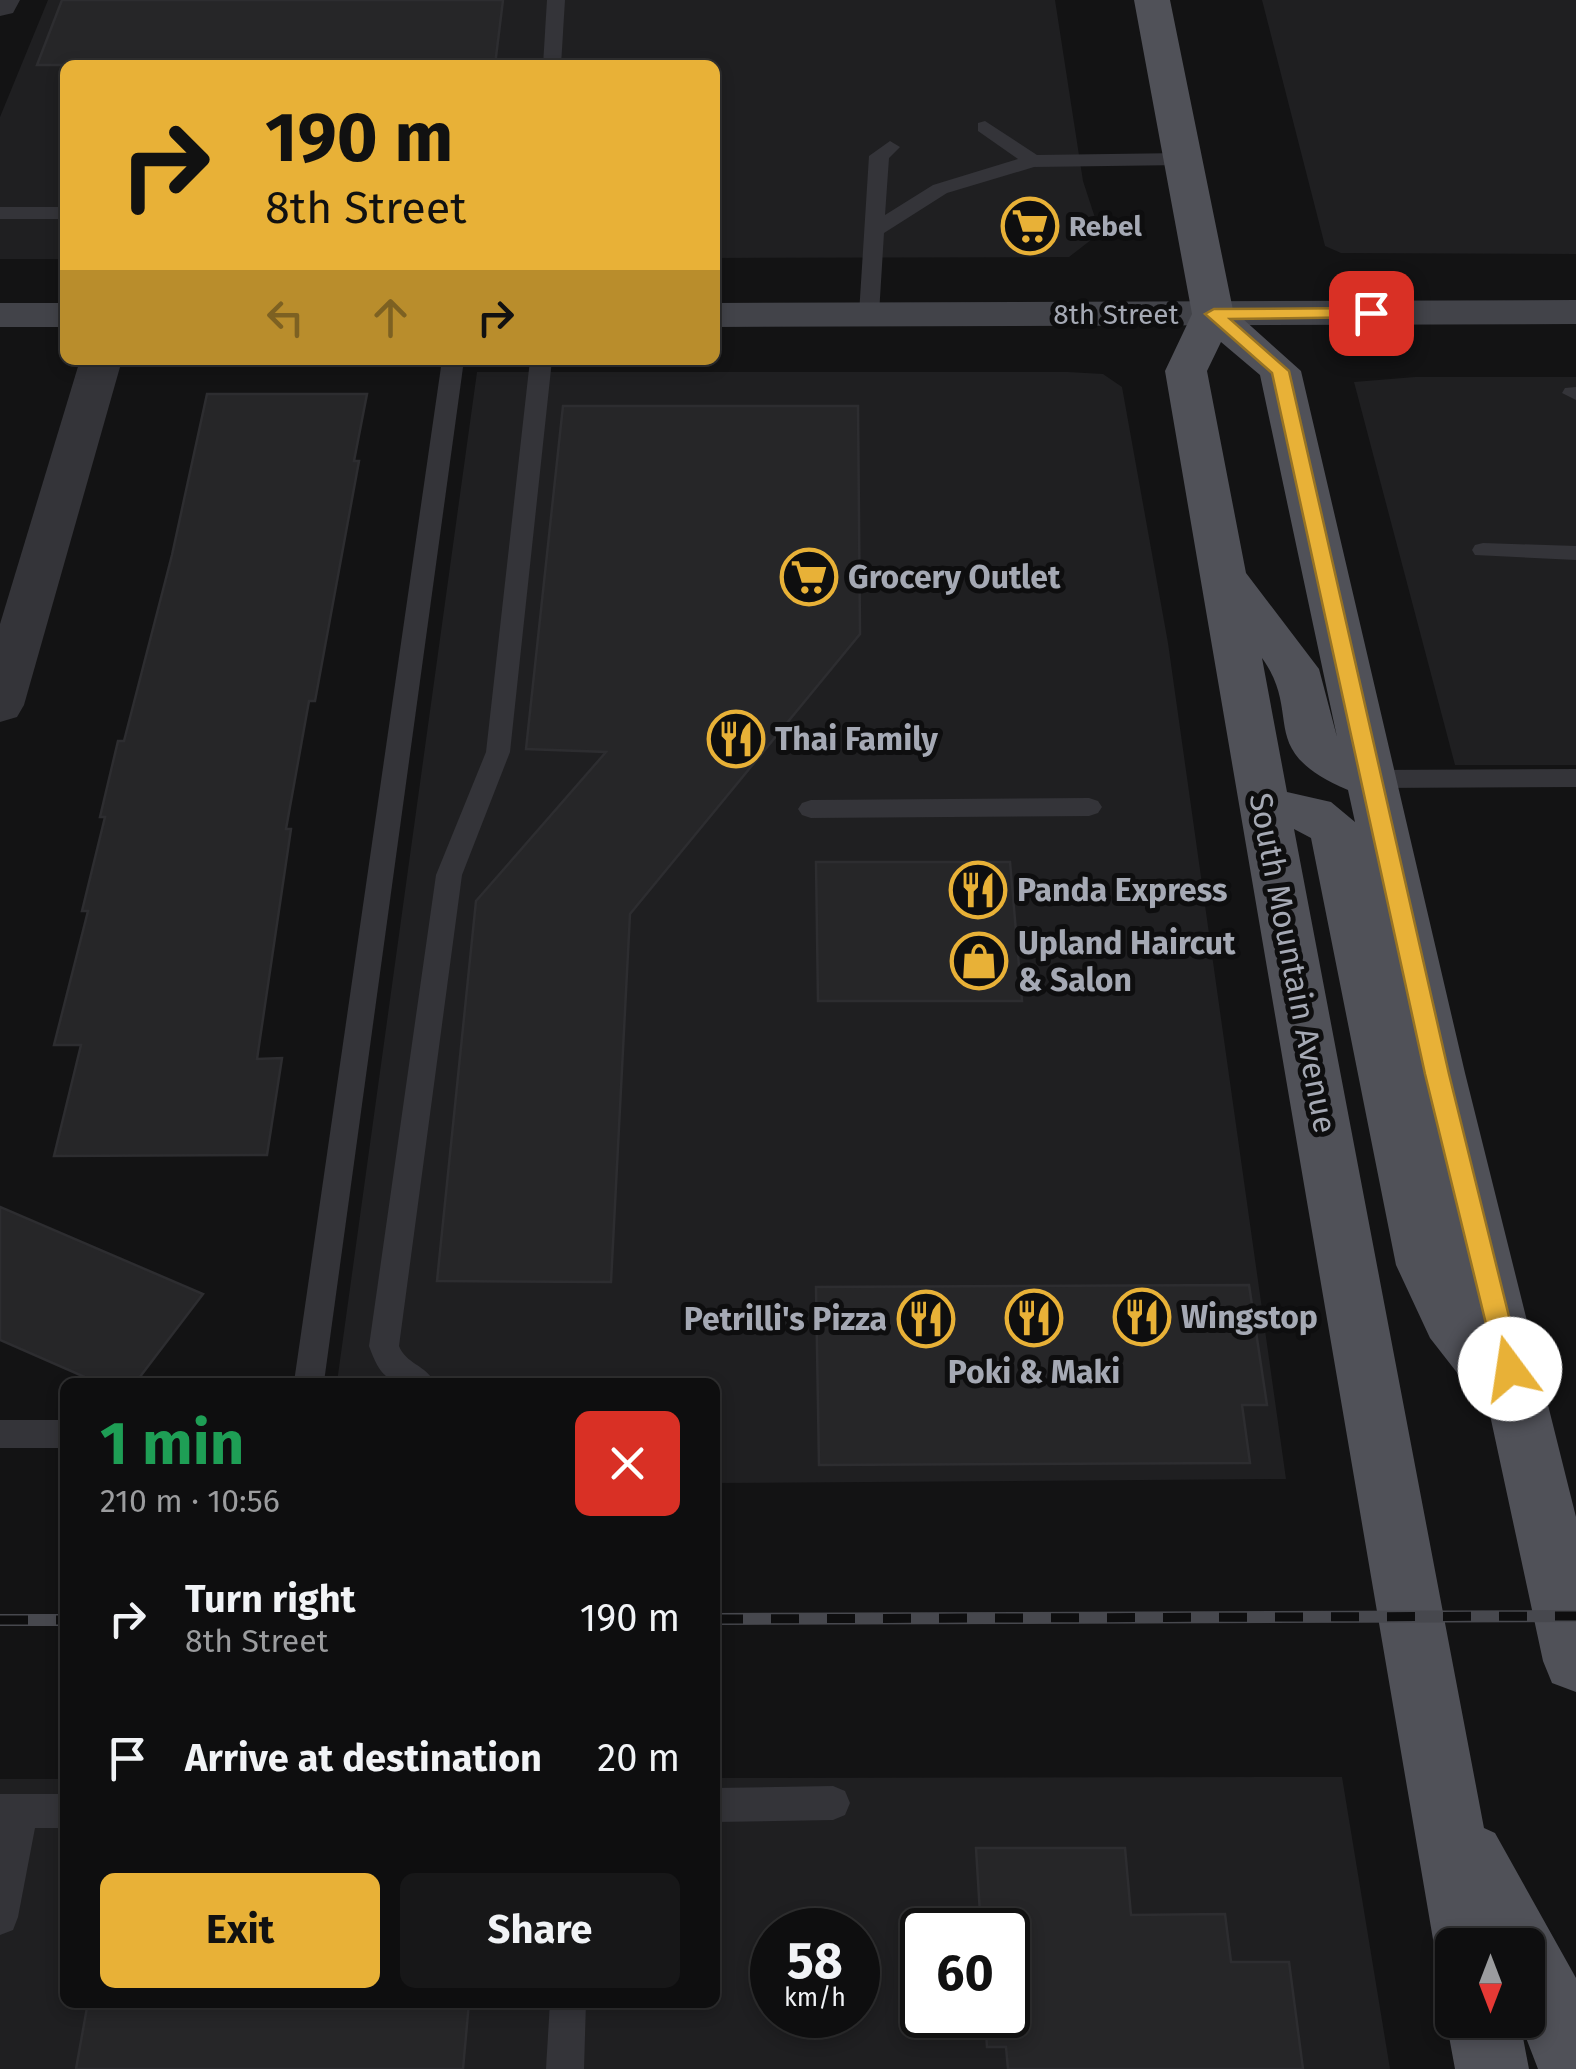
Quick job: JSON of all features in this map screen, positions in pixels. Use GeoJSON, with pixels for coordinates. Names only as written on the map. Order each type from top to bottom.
{"type":"FeatureCollection","features":[{"type":"Feature","properties":{"kind":"main road"},"geometry":{"type":"LineString","coordinates":[[1152,0],[1214,314],[1280,371],[1370,779],[1571,1639]]}},
{"type":"Feature","properties":{"kind":"main road","name":"South Mountain Avenue"},"geometry":{"type":"LineString","coordinates":[[1214,314],[1186,371],[1467,1928]]}},
{"type":"Feature","properties":{"kind":"main road"},"geometry":{"type":"LineString","coordinates":[[1225,574],[1294,669],[1311,740],[1332,763],[1370,779]]}},
{"type":"Feature","properties":{"kind":"main road"},"geometry":{"type":"LineString","coordinates":[[1263,808],[1311,812],[1328,822],[1336,833],[1426,1265],[1441,1307],[1464,1343],[1518,1402]]}},
{"type":"Feature","properties":{"kind":"main road"},"geometry":{"type":"LineString","coordinates":[[1447,1815],[1509,1928]]}},
{"type":"Feature","properties":{"kind":"main road"},"geometry":{"type":"LineString","coordinates":[[1545,1994],[1562,2026],[1575,2069]]}},
{"type":"Feature","properties":{"kind":"main road"},"geometry":{"type":"LineString","coordinates":[[1486,2038],[1492,2069]]}},
{"type":"Feature","properties":{"kind":"street","name":"8th Street"},"geometry":{"type":"LineString","coordinates":[[720,315],[1576,312]]}},
{"type":"Feature","properties":{"kind":"street"},"geometry":{"type":"LineString","coordinates":[[0,315],[60,315]]}},
{"type":"Feature","properties":{"kind":"street"},"geometry":{"type":"LineString","coordinates":[[0,705],[100,365]]}},
{"type":"Feature","properties":{"kind":"lane"},"geometry":{"type":"LineString","coordinates":[[552,60],[556,0]]}},
{"type":"Feature","properties":{"kind":"lane"},"geometry":{"type":"LineString","coordinates":[[985,127],[1032,161]]}},
{"type":"Feature","properties":{"kind":"lane"},"geometry":{"type":"LineString","coordinates":[[869,314],[879,156],[890,148]]}},
{"type":"Feature","properties":{"kind":"lane"},"geometry":{"type":"LineString","coordinates":[[874,231],[940,189],[1032,161],[1183,159]]}},
{"type":"Feature","properties":{"kind":"lane"},"geometry":{"type":"LineString","coordinates":[[0,214],[60,213]]}},
{"type":"Feature","properties":{"kind":"lane"},"geometry":{"type":"LineString","coordinates":[[310,1378],[452,365]]}},
{"type":"Feature","properties":{"kind":"lane"},"geometry":{"type":"LineString","coordinates":[[412,1378],[391,1365],[384,1346],[450,875],[498,752],[540,365]]}},
{"type":"Feature","properties":{"kind":"lane"},"geometry":{"type":"LineString","coordinates":[[1482,550],[1576,553]]}},
{"type":"Feature","properties":{"kind":"lane"},"geometry":{"type":"LineString","coordinates":[[1370,779],[1576,778]]}},
{"type":"Feature","properties":{"kind":"lane"},"geometry":{"type":"LineString","coordinates":[[810,809],[1089,807]]}},
{"type":"Feature","properties":{"kind":"lane"},"geometry":{"type":"LineString","coordinates":[[0,1434],[60,1434]]}},
{"type":"Feature","properties":{"kind":"lane"},"geometry":{"type":"LineString","coordinates":[[720,1804],[833,1803]]}},
{"type":"Feature","properties":{"kind":"lane"},"geometry":{"type":"LineString","coordinates":[[0,1917],[11,1811],[60,1811]]}},
{"type":"Feature","properties":{"kind":"lane"},"geometry":{"type":"LineString","coordinates":[[565,2069],[568,2008]]}},
{"type":"Feature","properties":{"kind":"shaded area"},"geometry":{"type":"Polygon","coordinates":[[[48,0],[1055,0],[1083,181],[1100,233],[1069,257],[720,258],[720,60],[60,60],[60,259],[0,259],[0,117],[48,0]]]}},
{"type":"Feature","properties":{"kind":"shaded area"},"geometry":{"type":"Polygon","coordinates":[[[1262,0],[1576,0],[1576,254],[1341,253],[1325,246],[1262,0]]]}},
{"type":"Feature","properties":{"kind":"shaded area"},"geometry":{"type":"Polygon","coordinates":[[[477,372],[1068,372],[1103,374],[1122,387],[1168,643],[1286,1479],[720,1483],[720,1378],[338,1378],[477,372]]]}},
{"type":"Feature","properties":{"kind":"shaded area"},"geometry":{"type":"Polygon","coordinates":[[[1415,377],[1576,377],[1576,765],[1455,765],[1354,382],[1415,377]]]}},
{"type":"Feature","properties":{"kind":"shaded area"},"geometry":{"type":"Polygon","coordinates":[[[1342,1777],[1390,2069],[0,2069],[0,1779],[60,1779],[60,2008],[720,2008],[720,1778],[1342,1777]]]}},
{"type":"Feature","properties":{"kind":"building"},"geometry":{"type":"Polygon","coordinates":[[[62,0],[503,0],[496,60],[60,60],[60,65],[37,65],[62,0]]]}},
{"type":"Feature","properties":{"kind":"building"},"geometry":{"type":"Polygon","coordinates":[[[207,394],[367,394],[354,461],[359,461],[315,701],[309,701],[286,829],[291,829],[257,1059],[282,1058],[267,1155],[54,1156],[81,1045],[54,1045],[88,911],[82,911],[105,817],[100,817],[118,741],[124,741],[172,555],[207,394]]]}},
{"type":"Feature","properties":{"kind":"building"},"geometry":{"type":"Polygon","coordinates":[[[563,406],[858,406],[860,634],[630,914],[611,1282],[437,1281],[476,901],[606,752],[526,749],[563,406]]]}},
{"type":"Feature","properties":{"kind":"building"},"geometry":{"type":"Polygon","coordinates":[[[816,862],[1010,862],[1022,1001],[818,1001],[816,862]]]}},
{"type":"Feature","properties":{"kind":"building"},"geometry":{"type":"Polygon","coordinates":[[[0,1207],[203,1294],[139,1378],[87,1378],[0,1340],[0,1207]]]}},
{"type":"Feature","properties":{"kind":"building"},"geometry":{"type":"Polygon","coordinates":[[[1249,1285],[1267,1405],[1242,1405],[1250,1463],[819,1465],[816,1287],[1249,1285]]]}},
{"type":"Feature","properties":{"kind":"building"},"geometry":{"type":"Polygon","coordinates":[[[976,1848],[1125,1848],[1131,1915],[1225,1914],[1231,1962],[1289,1962],[1303,2069],[1008,2069],[1006,2047],[987,2047],[986,2038],[1030,2038],[1030,1908],[980,1908],[976,1848]]]}},
{"type":"Feature","properties":{"kind":"building"},"geometry":{"type":"Polygon","coordinates":[[[87,2008],[468,2008],[463,2069],[76,2069],[87,2008]]]}},
{"type":"Feature","properties":{"kind":"railway"},"geometry":{"type":"LineString","coordinates":[[720,1619],[1576,1616]]}},
{"type":"Feature","properties":{"kind":"railway"},"geometry":{"type":"LineString","coordinates":[[0,1620],[60,1620]]}},
{"type":"Feature","properties":{"kind":"place","name":"Rebel"},"geometry":{"type":"Point","coordinates":[1030,226]}},
{"type":"Feature","properties":{"kind":"place","name":"Grocery Outlet"},"geometry":{"type":"Point","coordinates":[809,577]}},
{"type":"Feature","properties":{"kind":"place","name":"Thai Family"},"geometry":{"type":"Point","coordinates":[736,739]}},
{"type":"Feature","properties":{"kind":"place","name":"Panda Express"},"geometry":{"type":"Point","coordinates":[978,890]}},
{"type":"Feature","properties":{"kind":"place","name":"Upland Haircut & Salon"},"geometry":{"type":"Point","coordinates":[979,961]}},
{"type":"Feature","properties":{"kind":"place","name":"Wingstop"},"geometry":{"type":"Point","coordinates":[1142,1317]}},
{"type":"Feature","properties":{"kind":"place","name":"Poki & Maki"},"geometry":{"type":"Point","coordinates":[1034,1318]}},
{"type":"Feature","properties":{"kind":"place","name":"Petrilli's Pizza"},"geometry":{"type":"Point","coordinates":[926,1319]}},
{"type":"Feature","properties":{"kind":"route"},"geometry":{"type":"LineString","coordinates":[[1371,313],[1214,314],[1280,371],[1437,1074],[1510,1369]]}}]}
